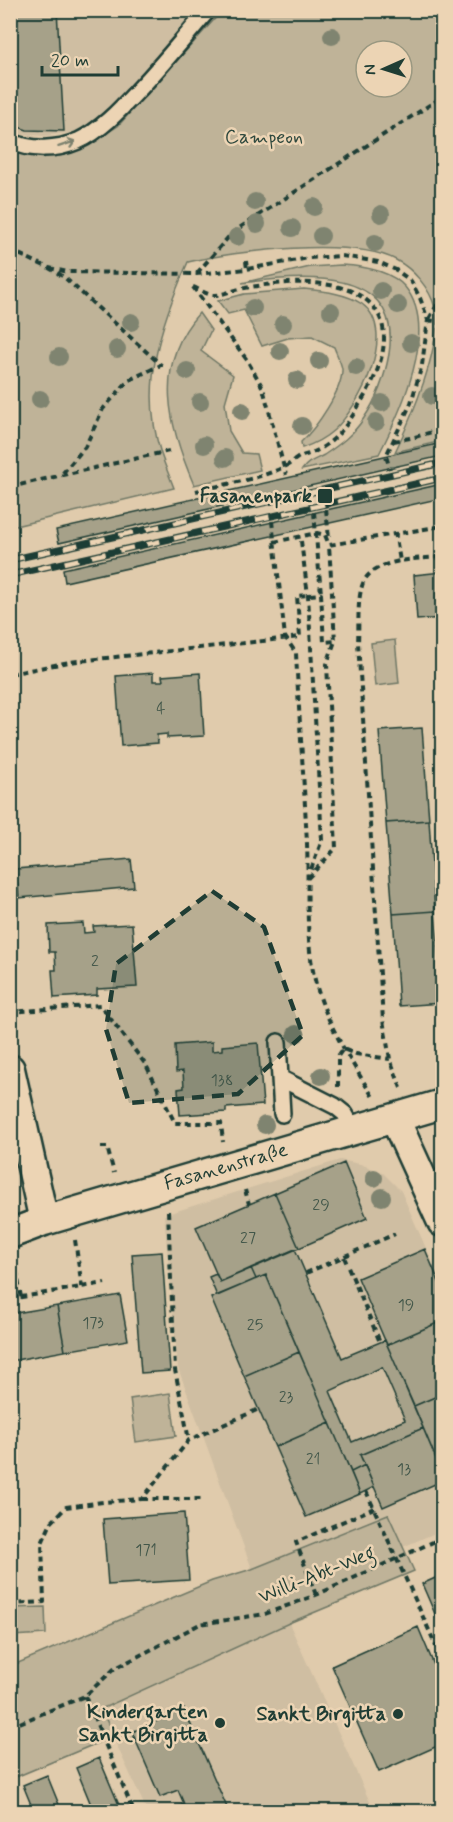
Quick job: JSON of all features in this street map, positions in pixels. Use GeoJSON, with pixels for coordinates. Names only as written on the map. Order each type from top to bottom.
{"type":"FeatureCollection","features":[{"type":"Feature","properties":{"kind":"street"},"geometry":{"type":"LineString","coordinates":[[10,1069],[44,1221]]}},
{"type":"Feature","properties":{"kind":"street","name":"Fasanenstraße"},"geometry":{"type":"LineString","coordinates":[[12,1245],[44,1221],[442,1104]]}},
{"type":"Feature","properties":{"kind":"street"},"geometry":{"type":"LineString","coordinates":[[395,1119],[442,1222]]}},
{"type":"Feature","properties":{"kind":"lane"},"geometry":{"type":"LineString","coordinates":[[10,141],[18,145],[42,148],[59,147],[80,140],[115,115],[208,10]]}},
{"type":"Feature","properties":{"kind":"lane"},"geometry":{"type":"LineString","coordinates":[[278,1042],[282,1114]]}},
{"type":"Feature","properties":{"kind":"lane"},"geometry":{"type":"LineString","coordinates":[[280,1078],[335,1106],[345,1114],[354,1130]]}},
{"type":"Feature","properties":{"kind":"path"},"geometry":{"type":"LineString","coordinates":[[196,274],[234,231],[442,97]]}},
{"type":"Feature","properties":{"kind":"path"},"geometry":{"type":"LineString","coordinates":[[10,250],[64,277],[161,365],[129,380],[103,409],[85,447],[62,474]]}},
{"type":"Feature","properties":{"kind":"path"},"geometry":{"type":"LineString","coordinates":[[49,268],[68,272],[196,274],[326,257],[359,258],[378,262],[396,270],[411,281],[428,320]]}},
{"type":"Feature","properties":{"kind":"path"},"geometry":{"type":"LineString","coordinates":[[246,261],[247,269]]}},
{"type":"Feature","properties":{"kind":"path"},"geometry":{"type":"LineString","coordinates":[[196,491],[256,477],[284,467],[316,451],[337,436],[352,418],[378,370],[384,327],[377,311],[365,299],[350,291],[329,285],[273,284],[242,288],[212,296],[193,286],[248,360],[263,388],[284,467],[286,475]]}},
{"type":"Feature","properties":{"kind":"path"},"geometry":{"type":"LineString","coordinates":[[390,469],[386,456],[411,403],[422,365],[428,320],[442,296]]}},
{"type":"Feature","properties":{"kind":"path"},"geometry":{"type":"LineString","coordinates":[[428,320],[442,322]]}},
{"type":"Feature","properties":{"kind":"path"},"geometry":{"type":"LineString","coordinates":[[394,441],[442,429]]}},
{"type":"Feature","properties":{"kind":"path"},"geometry":{"type":"LineString","coordinates":[[10,487],[170,451]]}},
{"type":"Feature","properties":{"kind":"path"},"geometry":{"type":"LineString","coordinates":[[308,879],[336,848],[327,664],[335,641],[326,509]]}},
{"type":"Feature","properties":{"kind":"path"},"geometry":{"type":"LineString","coordinates":[[314,512],[324,642],[335,641]]}},
{"type":"Feature","properties":{"kind":"path"},"geometry":{"type":"LineString","coordinates":[[272,521],[285,637],[296,653],[309,930],[315,976],[322,1000],[343,1048],[377,1104],[395,1119]]}},
{"type":"Feature","properties":{"kind":"path"},"geometry":{"type":"LineString","coordinates":[[329,545],[395,532],[442,526]]}},
{"type":"Feature","properties":{"kind":"path"},"geometry":{"type":"LineString","coordinates":[[395,532],[400,562]]}},
{"type":"Feature","properties":{"kind":"path"},"geometry":{"type":"LineString","coordinates":[[274,542],[317,533],[325,535],[329,545]]}},
{"type":"Feature","properties":{"kind":"path"},"geometry":{"type":"LineString","coordinates":[[301,541],[308,595],[322,840],[308,879]]}},
{"type":"Feature","properties":{"kind":"path"},"geometry":{"type":"LineString","coordinates":[[343,1048],[376,1059],[390,1059],[383,1020],[358,643],[362,584],[370,573],[380,566],[442,557]]}},
{"type":"Feature","properties":{"kind":"path"},"geometry":{"type":"LineString","coordinates":[[10,674],[69,662],[300,637],[297,596],[321,594]]}},
{"type":"Feature","properties":{"kind":"path"},"geometry":{"type":"LineString","coordinates":[[10,1012],[100,1005],[146,1065],[175,1123],[221,1123],[225,1167]]}},
{"type":"Feature","properties":{"kind":"path"},"geometry":{"type":"LineString","coordinates":[[166,1184],[175,1370],[189,1440]]}},
{"type":"Feature","properties":{"kind":"path"},"geometry":{"type":"LineString","coordinates":[[72,1213],[82,1287]]}},
{"type":"Feature","properties":{"kind":"path"},"geometry":{"type":"LineString","coordinates":[[306,1273],[395,1234]]}},
{"type":"Feature","properties":{"kind":"path"},"geometry":{"type":"LineString","coordinates":[[12,1245],[21,1298]]}},
{"type":"Feature","properties":{"kind":"path"},"geometry":{"type":"LineString","coordinates":[[344,1257],[380,1342]]}},
{"type":"Feature","properties":{"kind":"path"},"geometry":{"type":"LineString","coordinates":[[10,1299],[105,1283]]}},
{"type":"Feature","properties":{"kind":"path"},"geometry":{"type":"LineString","coordinates":[[142,1499],[189,1440],[259,1409]]}},
{"type":"Feature","properties":{"kind":"path"},"geometry":{"type":"LineString","coordinates":[[366,1491],[442,1659]]}},
{"type":"Feature","properties":{"kind":"path"},"geometry":{"type":"LineString","coordinates":[[10,1604],[44,1602],[42,1544],[51,1523],[66,1507],[142,1499],[201,1498]]}},
{"type":"Feature","properties":{"kind":"path"},"geometry":{"type":"LineString","coordinates":[[316,1595],[296,1542],[374,1508]]}},
{"type":"Feature","properties":{"kind":"path","name":"Willi-Abt-Weg"},"geometry":{"type":"LineString","coordinates":[[10,1727],[85,1696],[114,1669],[200,1624],[265,1614],[316,1595],[442,1538]]}},
{"type":"Feature","properties":{"kind":"path"},"geometry":{"type":"LineString","coordinates":[[85,1696],[134,1812]]}},
{"type":"Feature","properties":{"kind":"highlighted area"},"geometry":{"type":"Polygon","coordinates":[[[212,891],[264,927],[303,1035],[238,1094],[129,1103],[106,1029],[116,964],[212,891]]]}},
{"type":"Feature","properties":{"kind":"shaded area"},"geometry":{"type":"Polygon","coordinates":[[[11,11],[196,11],[104,114],[75,132],[45,136],[21,134],[11,129],[11,11]]]}},
{"type":"Feature","properties":{"kind":"shaded area"},"geometry":{"type":"Polygon","coordinates":[[[340,1160],[382,1172],[401,1191],[442,1285],[442,1530],[403,1547],[387,1514],[252,1569],[178,1368],[164,1215],[340,1160]]]}},
{"type":"Feature","properties":{"kind":"shaded area","name":"Kindergarten Sankt Birgitta"},"geometry":{"type":"Polygon","coordinates":[[[289,1623],[374,1811],[147,1811],[100,1709],[289,1623]]]}},
{"type":"Feature","properties":{"kind":"green space","name":"Campeon"},"geometry":{"type":"Polygon","coordinates":[[[222,11],[442,11],[442,441],[395,452],[424,381],[430,361],[436,323],[433,301],[420,280],[409,268],[377,253],[324,248],[263,250],[188,262],[169,308],[156,355],[153,379],[152,404],[155,429],[161,454],[174,488],[11,527],[11,150],[30,156],[60,156],[83,148],[118,126],[222,11]]]}},
{"type":"Feature","properties":{"kind":"green space"},"geometry":{"type":"Polygon","coordinates":[[[341,265],[367,268],[384,273],[405,287],[415,305],[419,325],[418,347],[406,394],[379,454],[302,470],[346,439],[369,411],[380,387],[389,354],[389,325],[380,304],[364,290],[342,282],[318,278],[291,278],[242,283],[310,267],[341,265]]]}},
{"type":"Feature","properties":{"kind":"green space"},"geometry":{"type":"Polygon","coordinates":[[[304,289],[334,293],[356,300],[372,316],[377,332],[376,350],[371,368],[354,404],[334,430],[319,441],[302,448],[301,442],[321,418],[341,378],[342,369],[334,347],[312,336],[288,338],[262,346],[244,310],[228,314],[218,301],[244,294],[304,289]]]}},
{"type":"Feature","properties":{"kind":"green space"},"geometry":{"type":"Polygon","coordinates":[[[199,313],[211,330],[201,351],[233,375],[225,403],[229,431],[242,453],[256,454],[260,470],[194,485],[172,419],[170,375],[175,354],[184,333],[199,313]]]}},
{"type":"Feature","properties":{"kind":"green space"},"geometry":{"type":"Polygon","coordinates":[[[395,640],[399,683],[375,686],[371,643],[395,640]]]}},
{"type":"Feature","properties":{"kind":"green space"},"geometry":{"type":"Polygon","coordinates":[[[170,1393],[176,1436],[136,1442],[130,1399],[170,1393]]]}},
{"type":"Feature","properties":{"kind":"green space"},"geometry":{"type":"Polygon","coordinates":[[[388,1514],[414,1571],[289,1623],[101,1709],[114,1736],[11,1779],[11,1666],[212,1581],[252,1569],[388,1514]]]}},
{"type":"Feature","properties":{"kind":"green space"},"geometry":{"type":"Polygon","coordinates":[[[45,1607],[46,1634],[11,1636],[11,1608],[45,1607]]]}},
{"type":"Feature","properties":{"kind":"building"},"geometry":{"type":"Polygon","coordinates":[[[10,10],[57,10],[64,131],[27,130],[10,124],[10,10]]]}},
{"type":"Feature","properties":{"kind":"building"},"geometry":{"type":"Polygon","coordinates":[[[442,443],[442,456],[59,543],[56,530],[442,443]]]}},
{"type":"Feature","properties":{"kind":"building"},"geometry":{"type":"Polygon","coordinates":[[[442,484],[442,498],[65,582],[63,569],[442,484]]]}},
{"type":"Feature","properties":{"kind":"building"},"geometry":{"type":"Polygon","coordinates":[[[442,572],[442,618],[417,620],[414,575],[442,572]]]}},
{"type":"Feature","properties":{"kind":"building"},"geometry":{"type":"Polygon","coordinates":[[[153,673],[153,681],[163,681],[162,676],[200,673],[204,736],[167,738],[167,734],[157,735],[158,743],[121,746],[116,676],[153,673]]]}},
{"type":"Feature","properties":{"kind":"building"},"geometry":{"type":"Polygon","coordinates":[[[422,728],[429,820],[386,823],[379,731],[422,728]]]}},
{"type":"Feature","properties":{"kind":"building"},"geometry":{"type":"Polygon","coordinates":[[[429,820],[435,911],[393,914],[386,823],[429,820]]]}},
{"type":"Feature","properties":{"kind":"building"},"geometry":{"type":"Polygon","coordinates":[[[131,859],[134,887],[19,898],[16,869],[131,859]]]}},
{"type":"Feature","properties":{"kind":"building"},"geometry":{"type":"Polygon","coordinates":[[[435,911],[442,1003],[399,1006],[393,914],[435,911]]]}},
{"type":"Feature","properties":{"kind":"building"},"geometry":{"type":"Polygon","coordinates":[[[83,923],[84,933],[94,932],[93,926],[132,924],[137,987],[97,989],[97,995],[54,998],[52,970],[56,970],[55,952],[49,952],[48,925],[83,923]]]}},
{"type":"Feature","properties":{"kind":"building"},"geometry":{"type":"Polygon","coordinates":[[[212,1042],[212,1051],[222,1050],[222,1046],[258,1043],[263,1105],[226,1108],[226,1112],[180,1115],[178,1089],[184,1088],[183,1071],[176,1072],[175,1045],[212,1042]]]}},
{"type":"Feature","properties":{"kind":"building"},"geometry":{"type":"Polygon","coordinates":[[[344,1163],[367,1218],[299,1248],[275,1193],[344,1163]]]}},
{"type":"Feature","properties":{"kind":"building"},"geometry":{"type":"Polygon","coordinates":[[[275,1193],[299,1248],[220,1282],[196,1227],[275,1193]]]}},
{"type":"Feature","properties":{"kind":"building"},"geometry":{"type":"Polygon","coordinates":[[[295,1249],[342,1358],[385,1340],[423,1428],[360,1455],[365,1465],[351,1472],[266,1275],[256,1279],[251,1268],[295,1249]],[[382,1367],[330,1391],[352,1442],[405,1420],[382,1367]]]}},
{"type":"Feature","properties":{"kind":"building"},"geometry":{"type":"Polygon","coordinates":[[[425,1249],[442,1289],[442,1321],[387,1345],[358,1278],[425,1249]]]}},
{"type":"Feature","properties":{"kind":"building"},"geometry":{"type":"Polygon","coordinates":[[[162,1252],[170,1371],[141,1373],[132,1254],[162,1252]]]}},
{"type":"Feature","properties":{"kind":"building"},"geometry":{"type":"Polygon","coordinates":[[[251,1268],[256,1279],[217,1296],[209,1277],[216,1274],[220,1282],[251,1268]]]}},
{"type":"Feature","properties":{"kind":"building"},"geometry":{"type":"Polygon","coordinates":[[[266,1275],[299,1352],[244,1376],[211,1298],[266,1275]]]}},
{"type":"Feature","properties":{"kind":"building"},"geometry":{"type":"Polygon","coordinates":[[[120,1295],[128,1340],[65,1351],[57,1306],[120,1295]]]}},
{"type":"Feature","properties":{"kind":"building"},"geometry":{"type":"Polygon","coordinates":[[[57,1306],[65,1351],[10,1361],[10,1314],[57,1306]]]}},
{"type":"Feature","properties":{"kind":"building"},"geometry":{"type":"Polygon","coordinates":[[[442,1321],[442,1394],[414,1406],[387,1345],[442,1321]]]}},
{"type":"Feature","properties":{"kind":"building"},"geometry":{"type":"Polygon","coordinates":[[[299,1352],[330,1423],[275,1447],[244,1376],[299,1352]]]}},
{"type":"Feature","properties":{"kind":"building"},"geometry":{"type":"Polygon","coordinates":[[[442,1394],[442,1473],[414,1406],[442,1394]]]}},
{"type":"Feature","properties":{"kind":"building"},"geometry":{"type":"Polygon","coordinates":[[[330,1423],[360,1494],[306,1517],[275,1447],[330,1423]]]}},
{"type":"Feature","properties":{"kind":"building"},"geometry":{"type":"Polygon","coordinates":[[[423,1428],[442,1473],[442,1481],[383,1507],[360,1455],[423,1428]]]}},
{"type":"Feature","properties":{"kind":"building"},"geometry":{"type":"Polygon","coordinates":[[[365,1465],[374,1487],[360,1494],[351,1472],[365,1465]]]}},
{"type":"Feature","properties":{"kind":"building"},"geometry":{"type":"Polygon","coordinates":[[[184,1513],[189,1580],[108,1585],[103,1519],[184,1513]]]}},
{"type":"Feature","properties":{"kind":"building"},"geometry":{"type":"Polygon","coordinates":[[[442,1575],[442,1630],[422,1584],[442,1575]]]}},
{"type":"Feature","properties":{"kind":"building","name":"Sankt Birgitta"},"geometry":{"type":"Polygon","coordinates":[[[418,1627],[442,1684],[442,1744],[379,1772],[332,1666],[418,1627]]]}},
{"type":"Feature","properties":{"kind":"building"},"geometry":{"type":"Polygon","coordinates":[[[184,1709],[229,1812],[167,1812],[184,1804],[178,1790],[160,1797],[132,1732],[184,1709]]]}},
{"type":"Feature","properties":{"kind":"building"},"geometry":{"type":"Polygon","coordinates":[[[99,1758],[122,1812],[94,1812],[76,1768],[99,1758]]]}},
{"type":"Feature","properties":{"kind":"building"},"geometry":{"type":"Polygon","coordinates":[[[47,1775],[62,1812],[34,1812],[23,1785],[47,1775]]]}},
{"type":"Feature","properties":{"kind":"railway"},"geometry":{"type":"LineString","coordinates":[[10,560],[442,463]]}},
{"type":"Feature","properties":{"kind":"railway"},"geometry":{"type":"LineString","coordinates":[[10,575],[442,478]]}},
{"type":"Feature","properties":{"kind":"place","name":"Fasanenpark"},"geometry":{"type":"Point","coordinates":[325,496]}},
{"type":"Feature","properties":{"kind":"place","name":"Sankt Birgitta"},"geometry":{"type":"Point","coordinates":[398,1714]}},
{"type":"Feature","properties":{"kind":"place","name":"Kindergarten Sankt Birgitta"},"geometry":{"type":"Point","coordinates":[220,1723]}}]}
